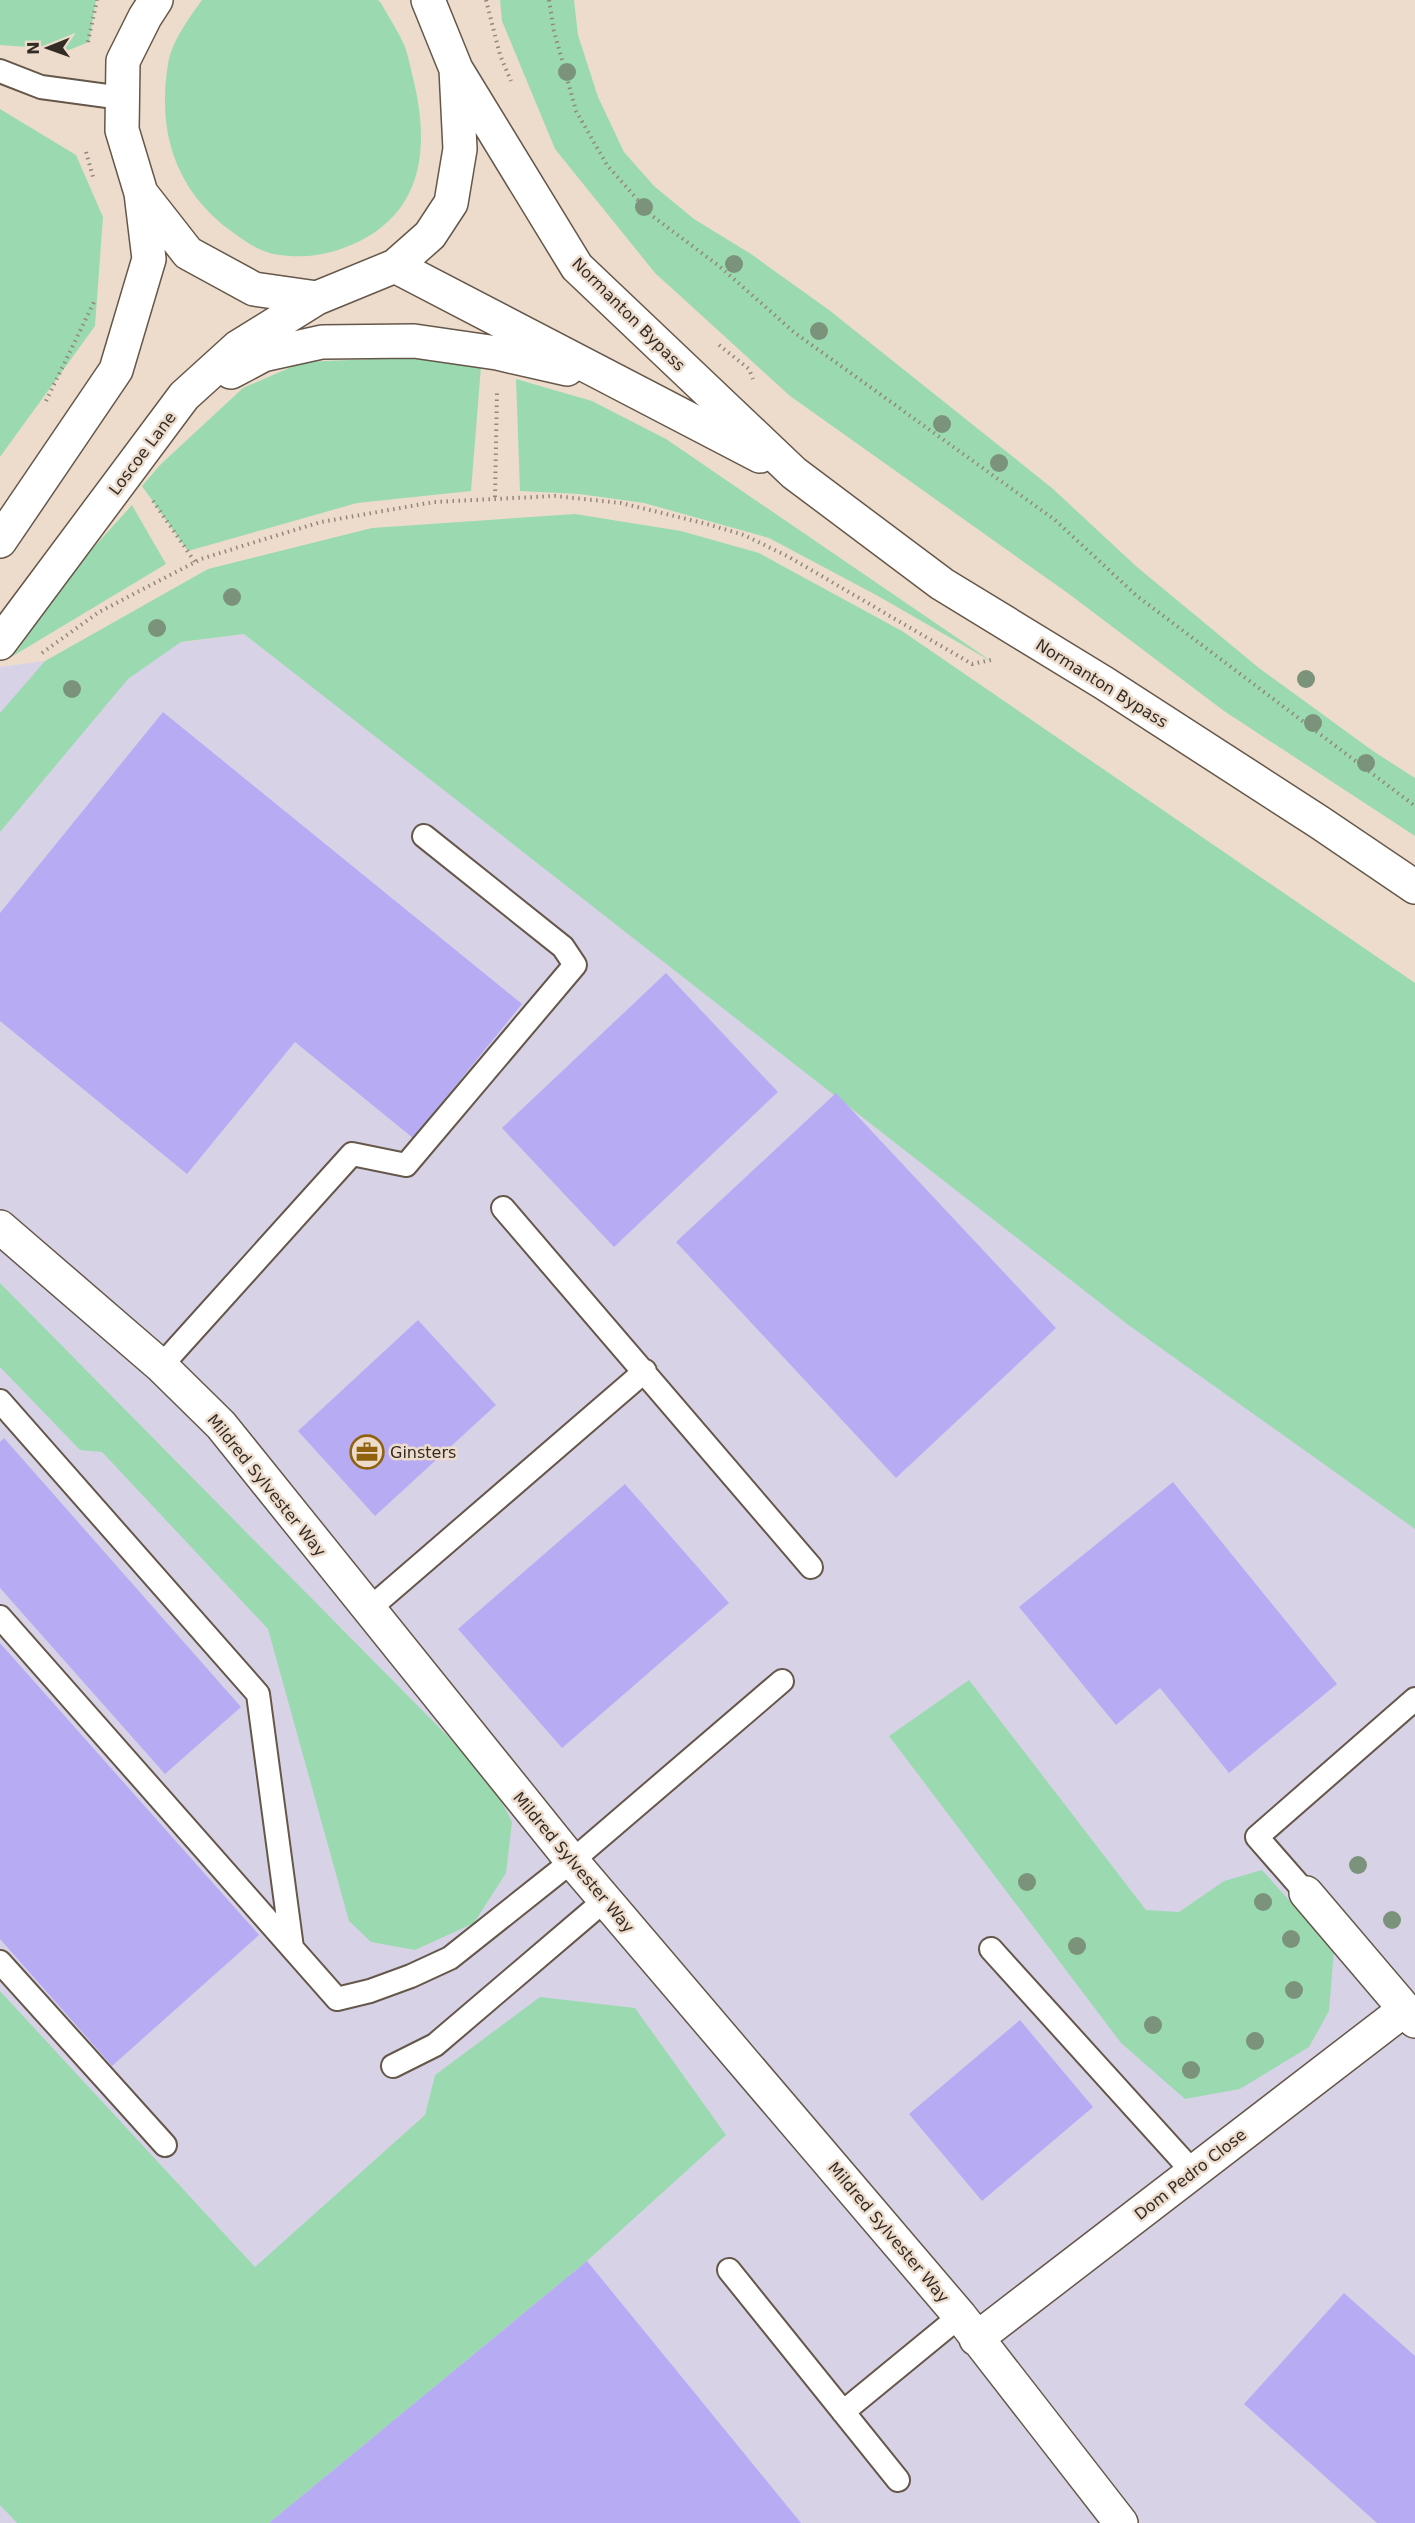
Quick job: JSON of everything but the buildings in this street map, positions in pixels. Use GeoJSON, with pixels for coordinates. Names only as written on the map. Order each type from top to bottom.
{"type":"FeatureCollection","features":[{"type":"Feature","properties":{"kind":"main road"},"geometry":{"type":"LineString","coordinates":[[0,541],[116,370],[149,259],[141,193],[122,130],[127,0]]}},
{"type":"Feature","properties":{"kind":"main road"},"geometry":{"type":"LineString","coordinates":[[123,61],[156,0]]}},
{"type":"Feature","properties":{"kind":"main road"},"geometry":{"type":"LineString","coordinates":[[428,0],[456,69]]}},
{"type":"Feature","properties":{"kind":"main road","name":"Loscoe Lane"},"geometry":{"type":"LineString","coordinates":[[0,643],[184,396],[238,347],[317,298],[395,266],[430,235],[451,203],[460,149],[456,69]]}},
{"type":"Feature","properties":{"kind":"main road","name":"Normanton Bypass"},"geometry":{"type":"LineString","coordinates":[[456,69],[577,267],[794,473],[942,584],[1104,683],[1415,887]]}},
{"type":"Feature","properties":{"kind":"main road"},"geometry":{"type":"LineString","coordinates":[[141,193],[188,253],[254,289],[317,298]]}},
{"type":"Feature","properties":{"kind":"main road","name":"Normanton Bypass"},"geometry":{"type":"LineString","coordinates":[[395,266],[794,473]]}},
{"type":"Feature","properties":{"kind":"main road"},"geometry":{"type":"LineString","coordinates":[[184,396],[263,355],[322,342],[414,341],[497,353],[612,379]]}},
{"type":"Feature","properties":{"kind":"main road","name":"Mildred Sylvester Way"},"geometry":{"type":"LineString","coordinates":[[0,1227],[161,1366],[221,1425],[572,1861],[968,2327],[1121,2523]]}},
{"type":"Feature","properties":{"kind":"main road"},"geometry":{"type":"LineString","coordinates":[[1306,1893],[1410,2015]]}},
{"type":"Feature","properties":{"kind":"main road","name":"Dom Pedro Close"},"geometry":{"type":"LineString","coordinates":[[968,2327],[1193,2172],[1410,2015]]}},
{"type":"Feature","properties":{"kind":"lane"},"geometry":{"type":"LineString","coordinates":[[0,71],[41,87],[122,98]]}},
{"type":"Feature","properties":{"kind":"lane"},"geometry":{"type":"LineString","coordinates":[[161,1366],[352,1154],[406,1165],[575,965],[562,947],[424,836]]}},
{"type":"Feature","properties":{"kind":"lane"},"geometry":{"type":"LineString","coordinates":[[503,1208],[812,1567]]}},
{"type":"Feature","properties":{"kind":"lane"},"geometry":{"type":"LineString","coordinates":[[368,1610],[645,1371]]}},
{"type":"Feature","properties":{"kind":"lane"},"geometry":{"type":"LineString","coordinates":[[0,1401],[258,1694],[292,1948]]}},
{"type":"Feature","properties":{"kind":"lane"},"geometry":{"type":"LineString","coordinates":[[0,1617],[337,1999],[370,1991],[450,1958],[572,1861],[782,1681]]}},
{"type":"Feature","properties":{"kind":"lane"},"geometry":{"type":"LineString","coordinates":[[1306,1893],[1257,1837],[1415,1699]]}},
{"type":"Feature","properties":{"kind":"lane"},"geometry":{"type":"LineString","coordinates":[[393,2066],[435,2045],[605,1899]]}},
{"type":"Feature","properties":{"kind":"lane"},"geometry":{"type":"LineString","coordinates":[[991,1949],[1193,2172]]}},
{"type":"Feature","properties":{"kind":"lane"},"geometry":{"type":"LineString","coordinates":[[0,1962],[165,2145]]}},
{"type":"Feature","properties":{"kind":"lane"},"geometry":{"type":"LineString","coordinates":[[729,2270],[898,2480]]}},
{"type":"Feature","properties":{"kind":"lane"},"geometry":{"type":"LineString","coordinates":[[843,2412],[968,2327]]}},
{"type":"Feature","properties":{"kind":"path"},"geometry":{"type":"LineString","coordinates":[[96,184],[88,163],[76,92],[97,0]]}},
{"type":"Feature","properties":{"kind":"path"},"geometry":{"type":"LineString","coordinates":[[486,0],[500,55],[514,88]]}},
{"type":"Feature","properties":{"kind":"path"},"geometry":{"type":"LineString","coordinates":[[549,0],[554,31],[576,111],[607,165],[651,215],[719,266],[795,333],[1055,520],[1137,596],[1415,806]]}},
{"type":"Feature","properties":{"kind":"path"},"geometry":{"type":"LineString","coordinates":[[43,407],[99,291]]}},
{"type":"Feature","properties":{"kind":"path"},"geometry":{"type":"LineString","coordinates":[[711,339],[749,369],[753,380]]}},
{"type":"Feature","properties":{"kind":"path"},"geometry":{"type":"LineString","coordinates":[[495,498],[497,353]]}},
{"type":"Feature","properties":{"kind":"path"},"geometry":{"type":"LineString","coordinates":[[36,657],[99,612],[201,559],[321,522],[353,515],[434,502],[555,496],[621,503],[744,535],[789,557],[972,663]]}},
{"type":"Feature","properties":{"kind":"shaded area"},"geometry":{"type":"Polygon","coordinates":[[[244,634],[1415,1515],[1415,2523],[0,2523],[0,667],[244,634]]]}},
{"type":"Feature","properties":{"kind":"green space"},"geometry":{"type":"Polygon","coordinates":[[[0,0],[96,0],[89,42],[69,50],[0,45],[0,0]]]}},
{"type":"Feature","properties":{"kind":"green space"},"geometry":{"type":"Polygon","coordinates":[[[202,0],[378,0],[381,3],[406,51],[419,106],[421,130],[416,174],[409,194],[397,213],[380,229],[339,250],[310,256],[272,254],[231,231],[196,197],[174,157],[165,113],[165,89],[173,47],[202,0]]]}},
{"type":"Feature","properties":{"kind":"green space"},"geometry":{"type":"Polygon","coordinates":[[[500,0],[574,0],[578,35],[598,97],[624,152],[654,186],[694,219],[751,254],[829,310],[1052,488],[1137,567],[1259,668],[1373,751],[1415,778],[1415,836],[1224,711],[1069,594],[790,396],[655,273],[555,149],[502,21],[500,0]]]}},
{"type":"Feature","properties":{"kind":"green space"},"geometry":{"type":"Polygon","coordinates":[[[0,109],[76,155],[103,217],[95,326],[0,457],[0,109]]]}},
{"type":"Feature","properties":{"kind":"green space"},"geometry":{"type":"Polygon","coordinates":[[[420,357],[481,367],[471,491],[357,503],[188,551],[142,486],[161,464],[243,388],[303,362],[420,357]]]}},
{"type":"Feature","properties":{"kind":"green space"},"geometry":{"type":"Polygon","coordinates":[[[516,379],[592,401],[666,439],[994,663],[878,596],[769,538],[644,503],[579,494],[520,491],[516,379]]]}},
{"type":"Feature","properties":{"kind":"green space"},"geometry":{"type":"Polygon","coordinates":[[[132,505],[166,564],[13,656],[84,558],[132,505]]]}},
{"type":"Feature","properties":{"kind":"green space"},"geometry":{"type":"Polygon","coordinates":[[[575,514],[681,531],[759,553],[902,631],[1415,983],[1415,1529],[1127,1324],[244,634],[181,642],[128,679],[0,832],[0,713],[45,661],[208,569],[372,528],[575,514]]]}},
{"type":"Feature","properties":{"kind":"green space"},"geometry":{"type":"Polygon","coordinates":[[[0,1283],[490,1779],[512,1822],[506,1873],[474,1923],[415,1950],[371,1942],[349,1921],[268,1629],[102,1452],[80,1450],[0,1367],[0,1283]]]}},
{"type":"Feature","properties":{"kind":"green space"},"geometry":{"type":"Polygon","coordinates":[[[969,1680],[1146,1910],[1179,1912],[1224,1881],[1262,1870],[1334,1950],[1329,2011],[1309,2047],[1240,2089],[1185,2099],[1121,2043],[889,1736],[969,1680]]]}},
{"type":"Feature","properties":{"kind":"green space"},"geometry":{"type":"Polygon","coordinates":[[[0,1991],[255,2267],[425,2115],[435,2075],[540,1997],[635,2008],[726,2135],[587,2261],[269,2523],[17,2523],[0,2505],[0,1991]]]}},
{"type":"Feature","properties":{"kind":"place","name":"Ginsters"},"geometry":{"type":"Point","coordinates":[367,1452]}}]}
